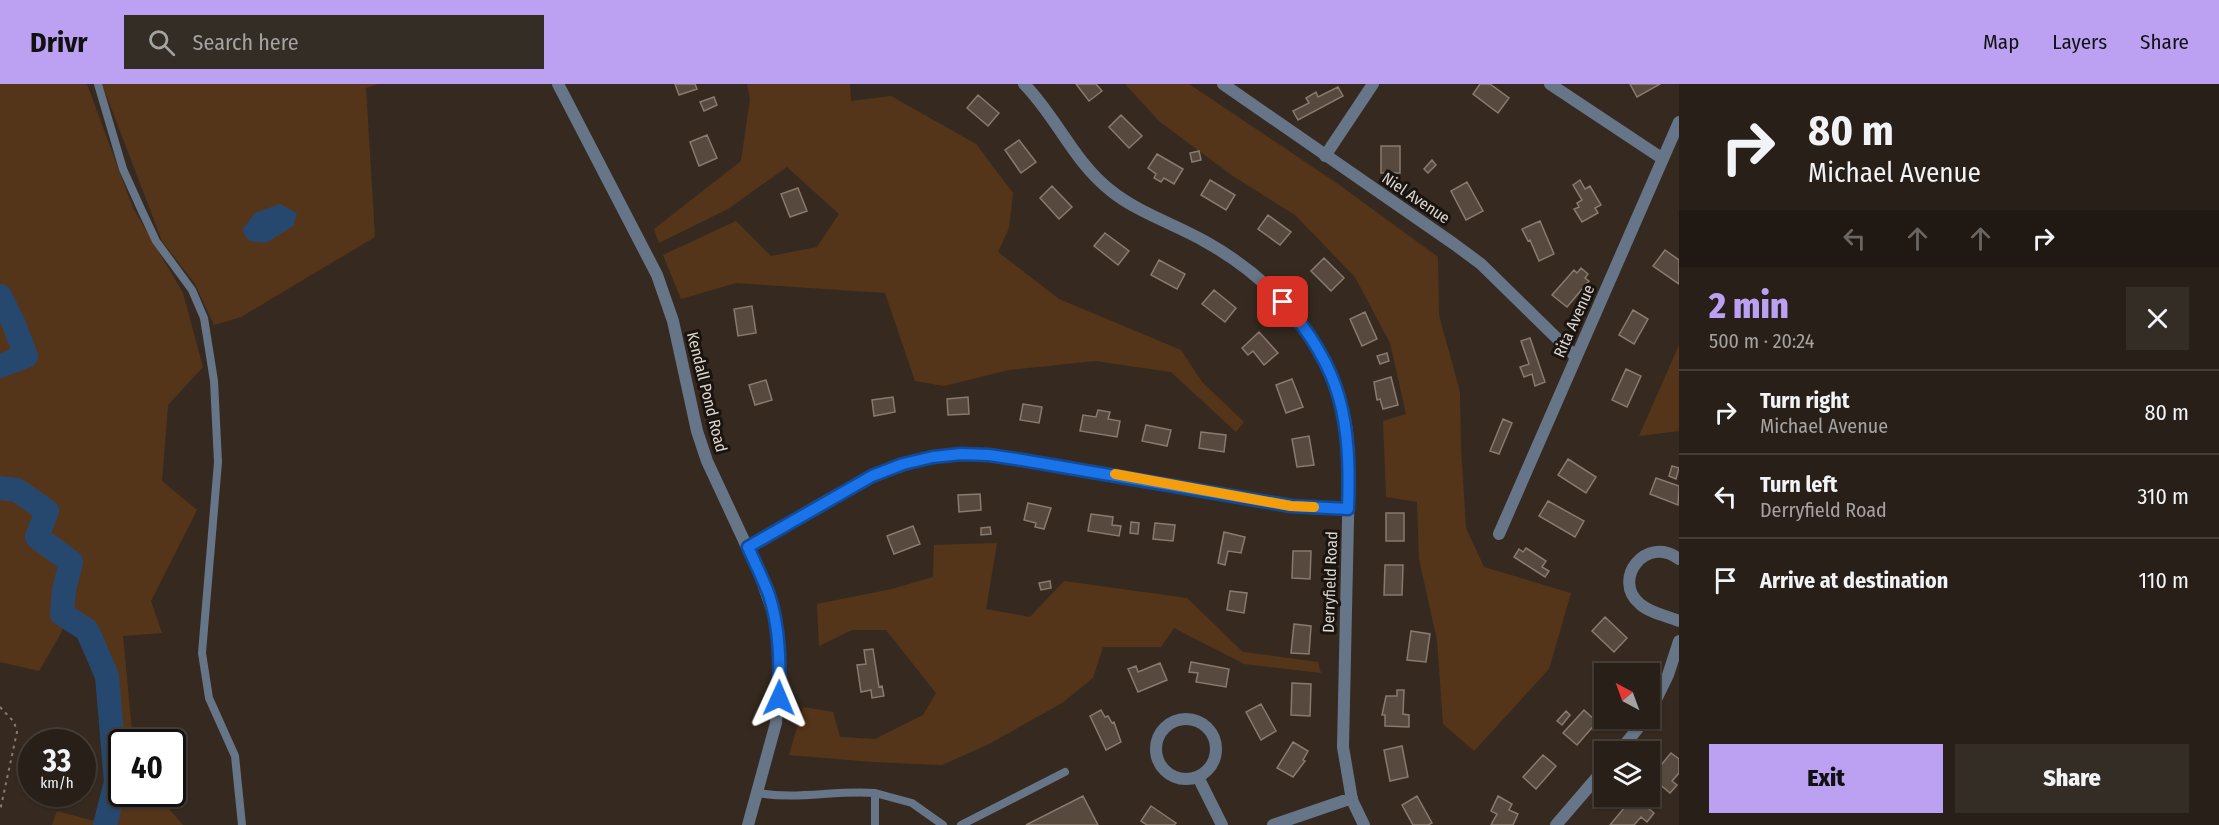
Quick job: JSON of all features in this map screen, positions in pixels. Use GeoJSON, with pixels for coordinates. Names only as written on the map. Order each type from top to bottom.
{"type":"FeatureCollection","features":[{"type":"Feature","properties":{"kind":"street","name":"Kendall Pond Road"},"geometry":{"type":"LineString","coordinates":[[558,84],[657,275],[673,321],[689,399],[707,461],[748,547],[775,618],[780,670],[776,723],[748,825]]}},
{"type":"Feature","properties":{"kind":"street","name":"Derryfield Road"},"geometry":{"type":"LineString","coordinates":[[1024,84],[1042,105],[1077,156],[1109,190],[1122,200],[1205,241],[1273,291],[1303,326],[1325,361],[1341,402],[1348,445],[1342,729],[1352,798],[1364,825]]}},
{"type":"Feature","properties":{"kind":"street","name":"Niel Avenue"},"geometry":{"type":"LineString","coordinates":[[1223,84],[1481,264],[1576,357]]}},
{"type":"Feature","properties":{"kind":"street"},"geometry":{"type":"LineString","coordinates":[[1325,156],[1374,84]]}},
{"type":"Feature","properties":{"kind":"street"},"geometry":{"type":"LineString","coordinates":[[1550,84],[1663,159]]}},
{"type":"Feature","properties":{"kind":"street","name":"Rita Avenue"},"geometry":{"type":"LineString","coordinates":[[1499,534],[1679,122]]}},
{"type":"Feature","properties":{"kind":"street"},"geometry":{"type":"LineString","coordinates":[[748,547],[872,476],[903,464],[933,457],[961,454],[989,455],[1034,462],[1291,506],[1348,509]]}},
{"type":"Feature","properties":{"kind":"street"},"geometry":{"type":"LineString","coordinates":[[1679,559],[1665,552],[1646,554],[1636,562],[1630,579],[1631,592],[1642,606],[1679,621]]}},
{"type":"Feature","properties":{"kind":"street"},"geometry":{"type":"LineString","coordinates":[[1660,691],[1668,675],[1679,640]]}},
{"type":"Feature","properties":{"kind":"street"},"geometry":{"type":"LineString","coordinates":[[1185,719],[1197,722],[1207,729],[1214,739],[1215,758],[1209,769],[1198,777],[1187,780],[1176,778],[1166,772],[1159,763],[1156,752],[1157,740],[1163,730],[1172,723],[1185,719]]}},
{"type":"Feature","properties":{"kind":"street"},"geometry":{"type":"LineString","coordinates":[[1628,741],[1637,729]]}},
{"type":"Feature","properties":{"kind":"street"},"geometry":{"type":"LineString","coordinates":[[1198,777],[1222,825]]}},
{"type":"Feature","properties":{"kind":"street"},"geometry":{"type":"LineString","coordinates":[[1556,825],[1594,781]]}},
{"type":"Feature","properties":{"kind":"street"},"geometry":{"type":"LineString","coordinates":[[1272,825],[1352,798]]}},
{"type":"Feature","properties":{"kind":"lane"},"geometry":{"type":"LineString","coordinates":[[98,84],[123,169],[156,240],[192,290],[202,310],[207,333],[214,381],[218,462],[202,653],[209,698],[235,756],[242,825]]}},
{"type":"Feature","properties":{"kind":"lane"},"geometry":{"type":"LineString","coordinates":[[961,825],[1065,772]]}},
{"type":"Feature","properties":{"kind":"lane"},"geometry":{"type":"LineString","coordinates":[[758,793],[794,797],[875,793],[912,803],[944,825]]}},
{"type":"Feature","properties":{"kind":"lane"},"geometry":{"type":"LineString","coordinates":[[875,793],[875,825]]}},
{"type":"Feature","properties":{"kind":"path"},"geometry":{"type":"LineString","coordinates":[[0,707],[14,722],[16,732],[0,811]]}},
{"type":"Feature","properties":{"kind":"shaded area"},"geometry":{"type":"Polygon","coordinates":[[[0,84],[87,84],[133,208],[183,293],[203,367],[168,405],[162,481],[197,510],[151,601],[162,633],[123,636],[132,729],[116,729],[114,700],[87,646],[72,606],[60,635],[39,671],[0,662],[0,84]]]}},
{"type":"Feature","properties":{"kind":"shaded area"},"geometry":{"type":"Polygon","coordinates":[[[102,84],[378,84],[366,88],[375,237],[241,317],[214,325],[195,284],[162,241],[102,84]]]}},
{"type":"Feature","properties":{"kind":"shaded area"},"geometry":{"type":"Polygon","coordinates":[[[747,84],[850,84],[851,101],[891,96],[976,144],[1013,193],[1009,228],[998,252],[1059,299],[1181,350],[1202,382],[1244,422],[1236,432],[1171,372],[1095,361],[1009,370],[944,386],[915,381],[885,293],[736,283],[681,299],[663,255],[736,221],[771,256],[817,247],[839,214],[787,167],[728,209],[659,243],[654,229],[741,161],[750,99],[747,84]]]}},
{"type":"Feature","properties":{"kind":"shaded area"},"geometry":{"type":"Polygon","coordinates":[[[1125,84],[1189,84],[1338,184],[1438,257],[1439,315],[1460,392],[1466,528],[1484,567],[1571,593],[1549,669],[1474,751],[1443,724],[1437,640],[1419,559],[1417,502],[1386,497],[1383,421],[1406,414],[1390,343],[1355,277],[1295,215],[1233,176],[1160,122],[1125,84]]]}},
{"type":"Feature","properties":{"kind":"shaded area"},"geometry":{"type":"Polygon","coordinates":[[[1679,345],[1679,431],[1639,436],[1679,345]]]}},
{"type":"Feature","properties":{"kind":"shaded area"},"geometry":{"type":"Polygon","coordinates":[[[997,543],[986,609],[1030,617],[1064,581],[1187,598],[1243,652],[1318,662],[1321,673],[1244,664],[1174,628],[1161,647],[1103,647],[1093,678],[1062,703],[989,744],[942,765],[789,755],[803,707],[833,712],[840,737],[875,739],[923,715],[936,693],[886,630],[852,630],[819,646],[817,604],[892,589],[933,577],[934,545],[997,543]]]}},
{"type":"Feature","properties":{"kind":"shaded area"},"geometry":{"type":"Polygon","coordinates":[[[118,807],[167,807],[183,825],[115,825],[118,807]]]}},
{"type":"Feature","properties":{"kind":"shaded area"},"geometry":{"type":"Polygon","coordinates":[[[57,811],[109,825],[52,825],[57,811]]]}},
{"type":"Feature","properties":{"kind":"water"},"geometry":{"type":"Polygon","coordinates":[[[280,204],[297,213],[293,226],[266,243],[249,241],[242,230],[255,213],[280,204]]]}},
{"type":"Feature","properties":{"kind":"building"},"geometry":{"type":"Polygon","coordinates":[[[675,84],[695,84],[697,89],[679,95],[675,84]]]}},
{"type":"Feature","properties":{"kind":"building"},"geometry":{"type":"Polygon","coordinates":[[[1076,84],[1096,84],[1102,91],[1089,101],[1076,84]]]}},
{"type":"Feature","properties":{"kind":"building"},"geometry":{"type":"Polygon","coordinates":[[[1480,84],[1490,84],[1509,98],[1498,113],[1473,94],[1480,84]]]}},
{"type":"Feature","properties":{"kind":"building"},"geometry":{"type":"Polygon","coordinates":[[[1630,84],[1660,84],[1637,97],[1630,84]]]}},
{"type":"Feature","properties":{"kind":"building"},"geometry":{"type":"Polygon","coordinates":[[[1338,87],[1343,96],[1298,120],[1293,111],[1309,103],[1306,98],[1316,92],[1318,97],[1338,87]]]}},
{"type":"Feature","properties":{"kind":"building"},"geometry":{"type":"Polygon","coordinates":[[[978,95],[999,113],[988,126],[967,108],[978,95]]]}},
{"type":"Feature","properties":{"kind":"building"},"geometry":{"type":"Polygon","coordinates":[[[714,97],[717,105],[704,111],[700,102],[714,97]]]}},
{"type":"Feature","properties":{"kind":"building"},"geometry":{"type":"Polygon","coordinates":[[[1121,115],[1142,136],[1129,148],[1109,127],[1121,115]]]}},
{"type":"Feature","properties":{"kind":"building"},"geometry":{"type":"Polygon","coordinates":[[[707,135],[717,158],[699,166],[690,142],[707,135]]]}},
{"type":"Feature","properties":{"kind":"building"},"geometry":{"type":"Polygon","coordinates":[[[1019,140],[1036,162],[1021,173],[1005,150],[1019,140]]]}},
{"type":"Feature","properties":{"kind":"building"},"geometry":{"type":"Polygon","coordinates":[[[1381,146],[1400,146],[1400,173],[1381,173],[1381,146]]]}},
{"type":"Feature","properties":{"kind":"building"},"geometry":{"type":"Polygon","coordinates":[[[1199,151],[1201,160],[1192,162],[1190,153],[1199,151]]]}},
{"type":"Feature","properties":{"kind":"building"},"geometry":{"type":"Polygon","coordinates":[[[1157,154],[1183,169],[1174,184],[1164,178],[1161,182],[1154,178],[1156,174],[1148,168],[1157,154]]]}},
{"type":"Feature","properties":{"kind":"building"},"geometry":{"type":"Polygon","coordinates":[[[1432,160],[1436,165],[1428,173],[1424,169],[1432,160]]]}},
{"type":"Feature","properties":{"kind":"building"},"geometry":{"type":"Polygon","coordinates":[[[1210,180],[1235,195],[1226,210],[1201,195],[1210,180]]]}},
{"type":"Feature","properties":{"kind":"building"},"geometry":{"type":"Polygon","coordinates":[[[1580,180],[1585,189],[1590,186],[1601,205],[1595,208],[1598,213],[1582,222],[1574,209],[1579,207],[1577,203],[1582,200],[1573,185],[1580,180]]]}},
{"type":"Feature","properties":{"kind":"building"},"geometry":{"type":"Polygon","coordinates":[[[1467,182],[1483,211],[1466,220],[1451,191],[1467,182]]]}},
{"type":"Feature","properties":{"kind":"building"},"geometry":{"type":"Polygon","coordinates":[[[1052,186],[1072,207],[1059,219],[1040,198],[1052,186]]]}},
{"type":"Feature","properties":{"kind":"building"},"geometry":{"type":"Polygon","coordinates":[[[798,188],[807,211],[790,217],[781,194],[798,188]]]}},
{"type":"Feature","properties":{"kind":"building"},"geometry":{"type":"Polygon","coordinates":[[[1268,215],[1291,232],[1280,245],[1258,229],[1268,215]]]}},
{"type":"Feature","properties":{"kind":"building"},"geometry":{"type":"Polygon","coordinates":[[[1540,221],[1554,254],[1539,261],[1530,240],[1528,241],[1522,229],[1540,221]]]}},
{"type":"Feature","properties":{"kind":"building"},"geometry":{"type":"Polygon","coordinates":[[[1105,233],[1129,251],[1118,265],[1094,246],[1105,233]]]}},
{"type":"Feature","properties":{"kind":"building"},"geometry":{"type":"Polygon","coordinates":[[[1665,250],[1679,260],[1679,284],[1653,266],[1665,250]]]}},
{"type":"Feature","properties":{"kind":"building"},"geometry":{"type":"Polygon","coordinates":[[[1324,258],[1344,278],[1331,291],[1311,271],[1324,258]]]}},
{"type":"Feature","properties":{"kind":"building"},"geometry":{"type":"Polygon","coordinates":[[[1159,260],[1185,274],[1177,289],[1151,275],[1159,260]]]}},
{"type":"Feature","properties":{"kind":"building"},"geometry":{"type":"Polygon","coordinates":[[[1581,268],[1588,274],[1585,278],[1589,281],[1567,307],[1552,295],[1574,270],[1577,273],[1581,268]]]}},
{"type":"Feature","properties":{"kind":"building"},"geometry":{"type":"Polygon","coordinates":[[[1214,290],[1236,308],[1225,322],[1202,304],[1214,290]]]}},
{"type":"Feature","properties":{"kind":"building"},"geometry":{"type":"Polygon","coordinates":[[[752,306],[756,333],[738,336],[734,309],[752,306]]]}},
{"type":"Feature","properties":{"kind":"building"},"geometry":{"type":"Polygon","coordinates":[[[1633,310],[1648,319],[1634,344],[1619,335],[1633,310]]]}},
{"type":"Feature","properties":{"kind":"building"},"geometry":{"type":"Polygon","coordinates":[[[1365,312],[1377,339],[1362,346],[1350,319],[1365,312]]]}},
{"type":"Feature","properties":{"kind":"building"},"geometry":{"type":"Polygon","coordinates":[[[1259,332],[1278,353],[1264,365],[1253,351],[1248,355],[1242,348],[1259,332]]]}},
{"type":"Feature","properties":{"kind":"building"},"geometry":{"type":"Polygon","coordinates":[[[1530,338],[1545,382],[1535,386],[1532,374],[1524,377],[1520,367],[1529,364],[1521,341],[1530,338]]]}},
{"type":"Feature","properties":{"kind":"building"},"geometry":{"type":"Polygon","coordinates":[[[1387,353],[1389,361],[1380,364],[1377,356],[1387,353]]]}},
{"type":"Feature","properties":{"kind":"building"},"geometry":{"type":"Polygon","coordinates":[[[1626,369],[1641,376],[1627,407],[1612,400],[1626,369]]]}},
{"type":"Feature","properties":{"kind":"building"},"geometry":{"type":"Polygon","coordinates":[[[1391,377],[1398,405],[1383,409],[1380,399],[1377,400],[1374,382],[1391,377]]]}},
{"type":"Feature","properties":{"kind":"building"},"geometry":{"type":"Polygon","coordinates":[[[1292,379],[1303,407],[1286,413],[1276,385],[1292,379]]]}},
{"type":"Feature","properties":{"kind":"building"},"geometry":{"type":"Polygon","coordinates":[[[766,380],[772,400],[755,405],[749,385],[766,380]]]}},
{"type":"Feature","properties":{"kind":"building"},"geometry":{"type":"Polygon","coordinates":[[[893,397],[895,412],[874,416],[872,400],[893,397]]]}},
{"type":"Feature","properties":{"kind":"building"},"geometry":{"type":"Polygon","coordinates":[[[968,397],[969,414],[948,415],[947,399],[968,397]]]}},
{"type":"Feature","properties":{"kind":"building"},"geometry":{"type":"Polygon","coordinates":[[[1023,404],[1042,407],[1039,423],[1020,420],[1023,404]]]}},
{"type":"Feature","properties":{"kind":"building"},"geometry":{"type":"Polygon","coordinates":[[[1098,410],[1110,412],[1108,419],[1120,421],[1117,437],[1080,431],[1083,415],[1096,417],[1098,410]]]}},
{"type":"Feature","properties":{"kind":"building"},"geometry":{"type":"Polygon","coordinates":[[[1503,419],[1512,423],[1499,454],[1490,451],[1503,419]]]}},
{"type":"Feature","properties":{"kind":"building"},"geometry":{"type":"Polygon","coordinates":[[[1146,425],[1171,430],[1167,446],[1142,441],[1146,425]]]}},
{"type":"Feature","properties":{"kind":"building"},"geometry":{"type":"Polygon","coordinates":[[[1201,432],[1226,435],[1224,452],[1199,448],[1201,432]]]}},
{"type":"Feature","properties":{"kind":"building"},"geometry":{"type":"Polygon","coordinates":[[[1309,436],[1314,465],[1297,467],[1292,439],[1309,436]]]}},
{"type":"Feature","properties":{"kind":"building"},"geometry":{"type":"Polygon","coordinates":[[[1568,459],[1596,477],[1586,493],[1558,475],[1568,459]]]}},
{"type":"Feature","properties":{"kind":"building"},"geometry":{"type":"Polygon","coordinates":[[[1672,466],[1679,468],[1676,479],[1669,476],[1672,466]]]}},
{"type":"Feature","properties":{"kind":"building"},"geometry":{"type":"Polygon","coordinates":[[[1656,478],[1679,486],[1678,505],[1650,494],[1656,478]]]}},
{"type":"Feature","properties":{"kind":"building"},"geometry":{"type":"Polygon","coordinates":[[[980,494],[981,510],[959,512],[958,495],[980,494]]]}},
{"type":"Feature","properties":{"kind":"building"},"geometry":{"type":"Polygon","coordinates":[[[1548,501],[1584,521],[1575,537],[1539,516],[1548,501]]]}},
{"type":"Feature","properties":{"kind":"building"},"geometry":{"type":"Polygon","coordinates":[[[1028,503],[1051,508],[1044,529],[1035,527],[1036,523],[1024,520],[1028,503]]]}},
{"type":"Feature","properties":{"kind":"building"},"geometry":{"type":"Polygon","coordinates":[[[1386,513],[1404,513],[1404,541],[1386,541],[1386,513]]]}},
{"type":"Feature","properties":{"kind":"building"},"geometry":{"type":"Polygon","coordinates":[[[1091,514],[1113,517],[1112,525],[1121,526],[1119,536],[1088,531],[1091,514]]]}},
{"type":"Feature","properties":{"kind":"building"},"geometry":{"type":"Polygon","coordinates":[[[1131,522],[1139,523],[1138,534],[1130,533],[1131,522]]]}},
{"type":"Feature","properties":{"kind":"building"},"geometry":{"type":"Polygon","coordinates":[[[1155,523],[1175,525],[1173,541],[1153,539],[1155,523]]]}},
{"type":"Feature","properties":{"kind":"building"},"geometry":{"type":"Polygon","coordinates":[[[913,526],[920,544],[894,554],[887,536],[913,526]]]}},
{"type":"Feature","properties":{"kind":"building"},"geometry":{"type":"Polygon","coordinates":[[[990,527],[991,534],[981,535],[981,528],[990,527]]]}},
{"type":"Feature","properties":{"kind":"building"},"geometry":{"type":"Polygon","coordinates":[[[1224,532],[1245,537],[1241,553],[1228,551],[1225,565],[1218,563],[1224,532]]]}},
{"type":"Feature","properties":{"kind":"building"},"geometry":{"type":"Polygon","coordinates":[[[1526,548],[1546,561],[1542,567],[1549,571],[1545,577],[1514,557],[1519,549],[1523,552],[1526,548]]]}},
{"type":"Feature","properties":{"kind":"building"},"geometry":{"type":"Polygon","coordinates":[[[1293,551],[1311,551],[1310,579],[1292,578],[1293,551]]]}},
{"type":"Feature","properties":{"kind":"building"},"geometry":{"type":"Polygon","coordinates":[[[1385,565],[1403,565],[1402,595],[1384,595],[1385,565]]]}},
{"type":"Feature","properties":{"kind":"building"},"geometry":{"type":"Polygon","coordinates":[[[1050,581],[1051,588],[1041,590],[1039,583],[1050,581]]]}},
{"type":"Feature","properties":{"kind":"building"},"geometry":{"type":"Polygon","coordinates":[[[1230,591],[1247,593],[1244,613],[1227,610],[1230,591]]]}},
{"type":"Feature","properties":{"kind":"building"},"geometry":{"type":"Polygon","coordinates":[[[1605,617],[1627,638],[1614,652],[1592,631],[1605,617]]]}},
{"type":"Feature","properties":{"kind":"building"},"geometry":{"type":"Polygon","coordinates":[[[1294,624],[1311,626],[1309,654],[1291,653],[1294,624]]]}},
{"type":"Feature","properties":{"kind":"building"},"geometry":{"type":"Polygon","coordinates":[[[1411,631],[1430,634],[1426,662],[1407,660],[1411,631]]]}},
{"type":"Feature","properties":{"kind":"building"},"geometry":{"type":"Polygon","coordinates":[[[873,649],[879,687],[882,686],[884,696],[872,698],[871,690],[861,692],[857,665],[866,664],[864,650],[873,649]]]}},
{"type":"Feature","properties":{"kind":"building"},"geometry":{"type":"Polygon","coordinates":[[[1191,662],[1229,669],[1226,687],[1196,682],[1198,673],[1189,672],[1191,662]]]}},
{"type":"Feature","properties":{"kind":"building"},"geometry":{"type":"Polygon","coordinates":[[[1160,663],[1167,680],[1138,692],[1128,669],[1136,666],[1138,672],[1160,663]]]}},
{"type":"Feature","properties":{"kind":"building"},"geometry":{"type":"Polygon","coordinates":[[[1292,683],[1311,684],[1310,716],[1291,715],[1292,683]]]}},
{"type":"Feature","properties":{"kind":"building"},"geometry":{"type":"Polygon","coordinates":[[[1397,690],[1404,690],[1403,714],[1409,715],[1409,727],[1385,726],[1385,715],[1382,715],[1386,696],[1397,696],[1397,690]]]}},
{"type":"Feature","properties":{"kind":"building"},"geometry":{"type":"Polygon","coordinates":[[[1261,704],[1276,731],[1261,740],[1246,712],[1261,704]]]}},
{"type":"Feature","properties":{"kind":"building"},"geometry":{"type":"Polygon","coordinates":[[[1101,710],[1105,717],[1108,716],[1112,723],[1114,722],[1121,742],[1106,750],[1090,716],[1101,710]]]}},
{"type":"Feature","properties":{"kind":"building"},"geometry":{"type":"Polygon","coordinates":[[[1584,710],[1594,719],[1594,725],[1577,745],[1563,733],[1584,710]]]}},
{"type":"Feature","properties":{"kind":"building"},"geometry":{"type":"Polygon","coordinates":[[[1566,711],[1570,715],[1562,725],[1557,721],[1566,711]]]}},
{"type":"Feature","properties":{"kind":"building"},"geometry":{"type":"Polygon","coordinates":[[[1293,742],[1308,751],[1303,760],[1305,761],[1293,777],[1277,768],[1293,742]]]}},
{"type":"Feature","properties":{"kind":"building"},"geometry":{"type":"Polygon","coordinates":[[[1402,746],[1408,777],[1390,781],[1384,750],[1402,746]]]}},
{"type":"Feature","properties":{"kind":"building"},"geometry":{"type":"Polygon","coordinates":[[[1671,753],[1679,759],[1679,773],[1672,781],[1677,785],[1670,793],[1660,785],[1660,766],[1671,753]]]}},
{"type":"Feature","properties":{"kind":"building"},"geometry":{"type":"Polygon","coordinates":[[[1543,755],[1556,766],[1536,789],[1523,777],[1543,755]]]}},
{"type":"Feature","properties":{"kind":"building"},"geometry":{"type":"Polygon","coordinates":[[[1083,796],[1098,825],[1026,825],[1083,796]]]}},
{"type":"Feature","properties":{"kind":"building"},"geometry":{"type":"Polygon","coordinates":[[[1417,796],[1432,823],[1428,825],[1413,825],[1402,805],[1417,796]]]}},
{"type":"Feature","properties":{"kind":"building"},"geometry":{"type":"Polygon","coordinates":[[[1498,796],[1512,804],[1509,810],[1518,814],[1513,825],[1491,825],[1497,814],[1491,811],[1498,796]]]}},
{"type":"Feature","properties":{"kind":"building"},"geometry":{"type":"Polygon","coordinates":[[[1151,806],[1176,823],[1174,825],[1147,825],[1141,821],[1151,806]]]}},
{"type":"Feature","properties":{"kind":"building"},"geometry":{"type":"Polygon","coordinates":[[[1625,807],[1647,807],[1654,813],[1647,822],[1641,817],[1634,825],[1610,825],[1625,807]]]}},
{"type":"Feature","properties":{"kind":"waterway"},"geometry":{"type":"LineString","coordinates":[[0,296],[26,356],[0,366]]}},
{"type":"Feature","properties":{"kind":"waterway"},"geometry":{"type":"LineString","coordinates":[[0,488],[17,490],[47,511],[37,537],[71,562],[64,590],[62,614],[87,630],[107,676],[116,782],[105,825]]}},
{"type":"Feature","properties":{"kind":"slow traffic"},"geometry":{"type":"LineString","coordinates":[[1115,474],[1291,506],[1314,507]]}},
{"type":"Feature","properties":{"kind":"route"},"geometry":{"type":"LineString","coordinates":[[779,698],[780,670],[775,618],[748,547],[872,476],[903,464],[933,457],[961,454],[989,455],[1138,478],[1291,506],[1348,509],[1348,445],[1341,402],[1334,381],[1314,342],[1283,302]]}}]}
